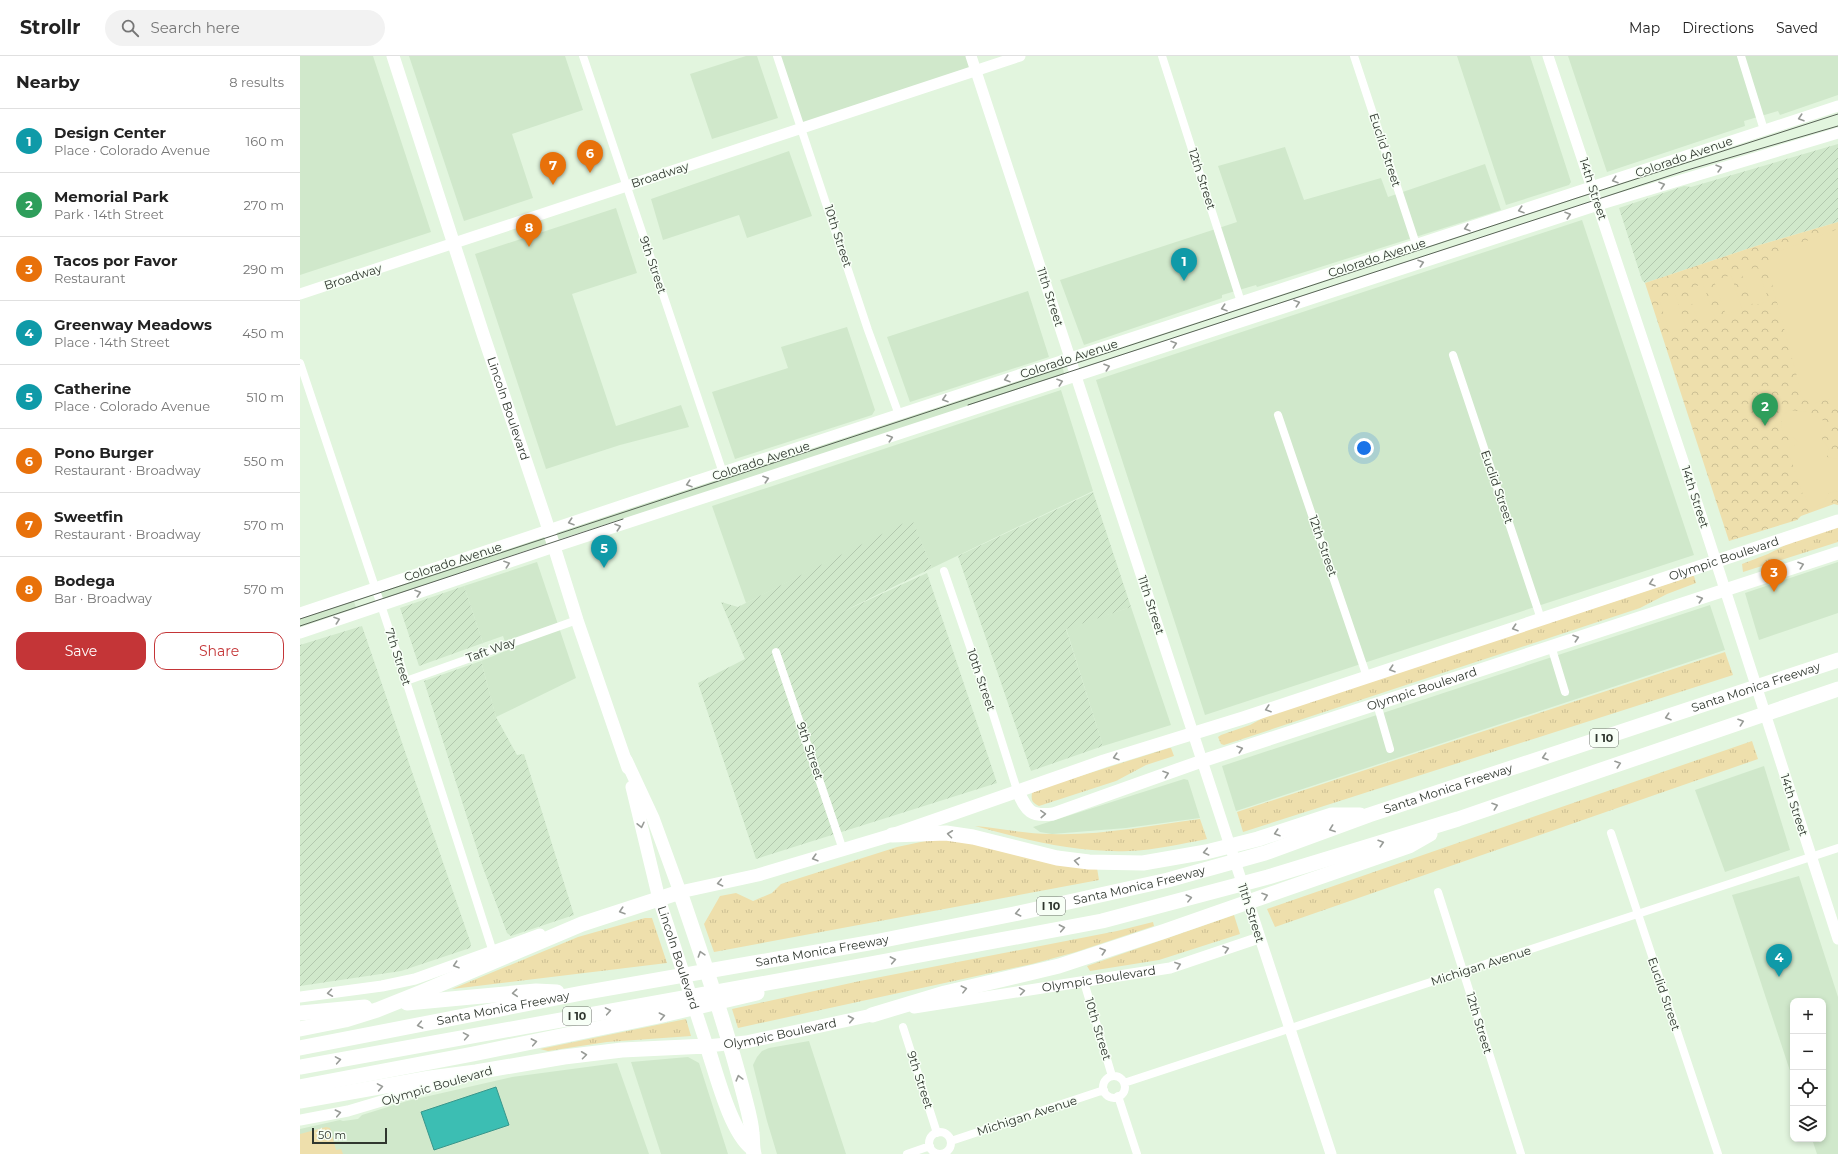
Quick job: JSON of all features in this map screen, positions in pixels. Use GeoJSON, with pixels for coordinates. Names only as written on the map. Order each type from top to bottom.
{"type":"FeatureCollection","features":[{"type":"Feature","properties":{"kind":"highway","name":"Santa Monica Freeway"},"geometry":{"type":"LineString","coordinates":[[300,1048],[582,993],[1014,914],[1153,883],[1265,853],[1369,815],[1838,660]]}},
{"type":"Feature","properties":{"kind":"highway","name":"Santa Monica Freeway"},"geometry":{"type":"LineString","coordinates":[[300,1066],[855,967],[1102,920],[1268,878],[1458,819],[1838,690]]}},
{"type":"Feature","properties":{"kind":"highway"},"geometry":{"type":"LineString","coordinates":[[892,835],[946,833],[973,837],[1057,858],[1089,862],[1142,863],[1206,852],[1250,841],[1332,815],[1369,815]]}},
{"type":"Feature","properties":{"kind":"highway"},"geometry":{"type":"LineString","coordinates":[[872,1015],[945,994],[1059,966],[1165,931],[1409,846],[1458,819]]}},
{"type":"Feature","properties":{"kind":"highway","name":"Olympic Boulevard"},"geometry":{"type":"LineString","coordinates":[[582,924],[680,892]]}},
{"type":"Feature","properties":{"kind":"highway","name":"Lincoln Boulevard"},"geometry":{"type":"LineString","coordinates":[[680,892],[728,1037],[751,1124],[753,1151]]}},
{"type":"Feature","properties":{"kind":"highway"},"geometry":{"type":"LineString","coordinates":[[300,1029],[345,1020],[422,992],[582,924]]}},
{"type":"Feature","properties":{"kind":"highway"},"geometry":{"type":"LineString","coordinates":[[300,1087],[654,1018],[752,995],[855,967]]}},
{"type":"Feature","properties":{"kind":"highway"},"geometry":{"type":"LineString","coordinates":[[300,1013],[536,991],[582,993]]}},
{"type":"Feature","properties":{"kind":"highway","name":"Olympic Boulevard"},"geometry":{"type":"LineString","coordinates":[[476,1072],[564,1057],[705,1040]]}},
{"type":"Feature","properties":{"kind":"highway","name":"Lincoln Boulevard"},"geometry":{"type":"LineString","coordinates":[[705,1040],[734,1122],[746,1144],[753,1151]]}},
{"type":"Feature","properties":{"kind":"highway"},"geometry":{"type":"LineString","coordinates":[[300,1101],[430,1078],[476,1072]]}},
{"type":"Feature","properties":{"kind":"main road","name":"Lincoln Boulevard"},"geometry":{"type":"LineString","coordinates":[[393,56],[549,530],[577,620],[626,760],[653,818],[680,892]]}},
{"type":"Feature","properties":{"kind":"main road","name":"11th Street"},"geometry":{"type":"LineString","coordinates":[[971,56],[1194,734],[1330,1154]]}},
{"type":"Feature","properties":{"kind":"main road","name":"Broadway"},"geometry":{"type":"LineString","coordinates":[[300,294],[1020,56]]}},
{"type":"Feature","properties":{"kind":"main road","name":"14th Street"},"geometry":{"type":"LineString","coordinates":[[1548,56],[1716,563],[1810,857],[1838,938]]}},
{"type":"Feature","properties":{"kind":"main road","name":"Colorado Avenue"},"geometry":{"type":"LineString","coordinates":[[300,613],[375,587],[1838,106]]}},
{"type":"Feature","properties":{"kind":"main road","name":"Colorado Avenue"},"geometry":{"type":"LineString","coordinates":[[300,633],[381,605],[473,576],[554,547],[1598,205],[1838,133]]}},
{"type":"Feature","properties":{"kind":"main road","name":"Olympic Boulevard"},"geometry":{"type":"LineString","coordinates":[[680,892],[758,875],[892,835],[1017,790],[1104,761],[1194,734],[1541,619],[1716,563],[1838,521]]}},
{"type":"Feature","properties":{"kind":"main road","name":"Olympic Boulevard"},"geometry":{"type":"LineString","coordinates":[[1017,790],[1030,812],[1036,815],[1052,814],[1202,760],[1838,553]]}},
{"type":"Feature","properties":{"kind":"main road","name":"Lincoln Boulevard"},"geometry":{"type":"LineString","coordinates":[[626,760],[659,899],[705,1040]]}},
{"type":"Feature","properties":{"kind":"main road","name":"Olympic Boulevard"},"geometry":{"type":"LineString","coordinates":[[300,997],[382,986],[415,979],[545,933],[582,924]]}},
{"type":"Feature","properties":{"kind":"main road","name":"Olympic Boulevard"},"geometry":{"type":"LineString","coordinates":[[705,1040],[1170,968],[1259,938]]}},
{"type":"Feature","properties":{"kind":"main road","name":"Olympic Boulevard"},"geometry":{"type":"LineString","coordinates":[[300,1120],[348,1111],[476,1072]]}},
{"type":"Feature","properties":{"kind":"street","name":"9th Street"},"geometry":{"type":"LineString","coordinates":[[583,56],[723,473]]}},
{"type":"Feature","properties":{"kind":"street","name":"10th Street"},"geometry":{"type":"LineString","coordinates":[[777,56],[868,330],[899,415]]}},
{"type":"Feature","properties":{"kind":"street","name":"12th Street"},"geometry":{"type":"LineString","coordinates":[[1162,56],[1241,302]]}},
{"type":"Feature","properties":{"kind":"street","name":"Euclid Street"},"geometry":{"type":"LineString","coordinates":[[1354,56],[1416,244]]}},
{"type":"Feature","properties":{"kind":"street"},"geometry":{"type":"LineString","coordinates":[[1741,56],[1764,130]]}},
{"type":"Feature","properties":{"kind":"street","name":"Euclid Street"},"geometry":{"type":"LineString","coordinates":[[1452,355],[1541,619]]}},
{"type":"Feature","properties":{"kind":"street","name":"7th Street"},"geometry":{"type":"LineString","coordinates":[[300,363],[406,681],[493,952]]}},
{"type":"Feature","properties":{"kind":"street","name":"12th Street"},"geometry":{"type":"LineString","coordinates":[[1278,415],[1367,677]]}},
{"type":"Feature","properties":{"kind":"street","name":"10th Street"},"geometry":{"type":"LineString","coordinates":[[944,571],[993,714],[1017,790]]}},
{"type":"Feature","properties":{"kind":"street","name":"Taft Way"},"geometry":{"type":"LineString","coordinates":[[406,681],[577,620]]}},
{"type":"Feature","properties":{"kind":"street"},"geometry":{"type":"LineString","coordinates":[[1551,646],[1565,692]]}},
{"type":"Feature","properties":{"kind":"street","name":"9th Street"},"geometry":{"type":"LineString","coordinates":[[776,652],[843,850]]}},
{"type":"Feature","properties":{"kind":"street"},"geometry":{"type":"LineString","coordinates":[[1377,704],[1390,749]]}},
{"type":"Feature","properties":{"kind":"street","name":"Euclid Street"},"geometry":{"type":"LineString","coordinates":[[1611,833],[1718,1154]]}},
{"type":"Feature","properties":{"kind":"street","name":"Michigan Avenue"},"geometry":{"type":"LineString","coordinates":[[1124,1083],[1838,848]]}},
{"type":"Feature","properties":{"kind":"street","name":"12th Street"},"geometry":{"type":"LineString","coordinates":[[1438,892],[1462,972],[1521,1154]]}},
{"type":"Feature","properties":{"kind":"street","name":"10th Street"},"geometry":{"type":"LineString","coordinates":[[1084,982],[1112,1076]]}},
{"type":"Feature","properties":{"kind":"street","name":"9th Street"},"geometry":{"type":"LineString","coordinates":[[903,1027],[937,1133]]}},
{"type":"Feature","properties":{"kind":"street"},"geometry":{"type":"LineString","coordinates":[[1112,1076],[1120,1078],[1124,1083],[1124,1090],[1118,1096],[1111,1097],[1104,1090],[1105,1080],[1112,1076]]}},
{"type":"Feature","properties":{"kind":"street","name":"Michigan Avenue"},"geometry":{"type":"LineString","coordinates":[[951,1141],[1104,1090]]}},
{"type":"Feature","properties":{"kind":"street"},"geometry":{"type":"LineString","coordinates":[[1118,1096],[1137,1154]]}},
{"type":"Feature","properties":{"kind":"street"},"geometry":{"type":"LineString","coordinates":[[937,1133],[947,1135],[951,1141],[950,1147],[944,1154],[937,1153],[930,1146],[930,1140],[937,1133]]}},
{"type":"Feature","properties":{"kind":"street"},"geometry":{"type":"LineString","coordinates":[[907,1154],[930,1146]]}},
{"type":"Feature","properties":{"kind":"shaded area"},"geometry":{"type":"Polygon","coordinates":[[[300,56],[373,56],[431,232],[300,275],[300,56]]]}},
{"type":"Feature","properties":{"kind":"shaded area"},"geometry":{"type":"Polygon","coordinates":[[[409,56],[565,56],[583,110],[512,134],[533,198],[464,221],[409,56]]]}},
{"type":"Feature","properties":{"kind":"shaded area"},"geometry":{"type":"Polygon","coordinates":[[[746,56],[757,56],[778,118],[712,139],[690,74],[746,56]]]}},
{"type":"Feature","properties":{"kind":"shaded area"},"geometry":{"type":"Polygon","coordinates":[[[777,56],[971,56],[976,70],[802,128],[777,56]]]}},
{"type":"Feature","properties":{"kind":"shaded area"},"geometry":{"type":"Polygon","coordinates":[[[1457,56],[1530,56],[1571,182],[1569,185],[1506,205],[1457,56]]]}},
{"type":"Feature","properties":{"kind":"shaded area"},"geometry":{"type":"Polygon","coordinates":[[[1568,56],[1838,56],[1838,95],[1780,115],[1778,111],[1744,121],[1745,126],[1607,172],[1568,56]]]}},
{"type":"Feature","properties":{"kind":"shaded area"},"geometry":{"type":"Polygon","coordinates":[[[1838,144],[1838,222],[1756,246],[1645,283],[1642,280],[1619,208],[1684,186],[1691,187],[1838,144]]]}},
{"type":"Feature","properties":{"kind":"shaded area"},"geometry":{"type":"Polygon","coordinates":[[[1285,147],[1304,200],[1381,178],[1388,197],[1485,164],[1501,210],[1257,287],[1256,285],[1222,295],[1222,298],[1084,345],[1060,280],[1237,222],[1218,166],[1285,147]]]}},
{"type":"Feature","properties":{"kind":"shaded area"},"geometry":{"type":"Polygon","coordinates":[[[789,151],[812,216],[747,238],[739,215],[663,240],[651,199],[789,151]]]}},
{"type":"Feature","properties":{"kind":"shaded area"},"geometry":{"type":"Polygon","coordinates":[[[616,208],[637,273],[572,294],[616,426],[681,405],[689,427],[620,445],[546,469],[475,254],[616,208]]]}},
{"type":"Feature","properties":{"kind":"shaded area"},"geometry":{"type":"Polygon","coordinates":[[[1582,220],[1694,555],[1205,715],[1096,380],[1582,220]]]}},
{"type":"Feature","properties":{"kind":"shaded area"},"geometry":{"type":"Polygon","coordinates":[[[1028,291],[1049,357],[910,402],[887,337],[1028,291]]]}},
{"type":"Feature","properties":{"kind":"shaded area"},"geometry":{"type":"Polygon","coordinates":[[[847,327],[875,410],[872,415],[735,459],[712,392],[788,368],[781,347],[847,327]]]}},
{"type":"Feature","properties":{"kind":"shaded area"},"geometry":{"type":"Polygon","coordinates":[[[1062,365],[1065,377],[383,601],[380,590],[1062,365]]]}},
{"type":"Feature","properties":{"kind":"shaded area"},"geometry":{"type":"Polygon","coordinates":[[[1061,390],[1093,491],[932,568],[912,520],[746,603],[712,506],[1061,390]]]}},
{"type":"Feature","properties":{"kind":"shaded area"},"geometry":{"type":"Polygon","coordinates":[[[1093,492],[1131,607],[1066,629],[1103,746],[1031,771],[958,556],[1093,492]]]}},
{"type":"Feature","properties":{"kind":"shaded area"},"geometry":{"type":"Polygon","coordinates":[[[912,519],[932,568],[838,614],[927,573],[997,783],[756,859],[698,683],[745,659],[721,602],[738,607],[912,519]]]}},
{"type":"Feature","properties":{"kind":"shaded area"},"geometry":{"type":"Polygon","coordinates":[[[537,562],[576,678],[496,717],[481,661],[508,650],[503,636],[483,643],[464,586],[537,562]]]}},
{"type":"Feature","properties":{"kind":"shaded area"},"geometry":{"type":"Polygon","coordinates":[[[1838,562],[1838,613],[1759,640],[1745,593],[1838,562]]]}},
{"type":"Feature","properties":{"kind":"shaded area"},"geometry":{"type":"Polygon","coordinates":[[[464,586],[483,643],[419,666],[400,608],[464,586]]]}},
{"type":"Feature","properties":{"kind":"shaded area"},"geometry":{"type":"Polygon","coordinates":[[[353,599],[357,610],[300,629],[300,616],[353,599]]]}},
{"type":"Feature","properties":{"kind":"shaded area"},"geometry":{"type":"Polygon","coordinates":[[[1710,605],[1725,650],[1236,811],[1222,766],[1710,605]]]}},
{"type":"Feature","properties":{"kind":"shaded area"},"geometry":{"type":"Polygon","coordinates":[[[1131,607],[1171,725],[1103,746],[1066,628],[1131,607]]]}},
{"type":"Feature","properties":{"kind":"shaded area"},"geometry":{"type":"Polygon","coordinates":[[[362,626],[471,944],[470,948],[401,971],[300,986],[300,645],[362,626]]]}},
{"type":"Feature","properties":{"kind":"shaded area"},"geometry":{"type":"Polygon","coordinates":[[[481,661],[496,717],[517,755],[524,754],[574,915],[511,936],[507,933],[482,865],[424,681],[481,661]]]}},
{"type":"Feature","properties":{"kind":"shaded area"},"geometry":{"type":"Polygon","coordinates":[[[1764,766],[1790,850],[1725,872],[1695,790],[1764,766]]]}},
{"type":"Feature","properties":{"kind":"shaded area"},"geometry":{"type":"Polygon","coordinates":[[[1184,779],[1188,780],[1200,818],[1126,828],[1052,834],[1040,832],[1033,827],[1184,779]]]}},
{"type":"Feature","properties":{"kind":"shaded area"},"geometry":{"type":"Polygon","coordinates":[[[1799,876],[1838,997],[1838,1154],[1817,1154],[1813,1142],[1826,1142],[1826,998],[1790,998],[1790,1071],[1732,895],[1799,876]]]}},
{"type":"Feature","properties":{"kind":"shaded area"},"geometry":{"type":"Polygon","coordinates":[[[809,1041],[846,1154],[777,1154],[753,1065],[762,1051],[769,1048],[809,1041]]]}},
{"type":"Feature","properties":{"kind":"shaded area"},"geometry":{"type":"Polygon","coordinates":[[[688,1057],[699,1063],[728,1154],[661,1154],[631,1062],[688,1057]]]}},
{"type":"Feature","properties":{"kind":"shaded area"},"geometry":{"type":"Polygon","coordinates":[[[617,1063],[649,1154],[300,1154],[300,1129],[340,1120],[358,1119],[362,1115],[407,1101],[512,1077],[617,1063]]]}},
{"type":"Feature","properties":{"kind":"green space"},"geometry":{"type":"Polygon","coordinates":[[[1838,222],[1838,505],[1834,504],[1801,516],[1797,520],[1729,541],[1645,283],[1756,246],[1838,222]]]}},
{"type":"Feature","properties":{"kind":"green space"},"geometry":{"type":"Polygon","coordinates":[[[1838,229],[1838,396],[1813,404],[1803,399],[1767,265],[1772,254],[1838,229]]]}},
{"type":"Feature","properties":{"kind":"green space"},"geometry":{"type":"Polygon","coordinates":[[[1757,267],[1769,301],[1753,306],[1741,272],[1757,267]]]}},
{"type":"Feature","properties":{"kind":"green space"},"geometry":{"type":"Polygon","coordinates":[[[1731,275],[1742,309],[1726,315],[1714,281],[1731,275]]]}},
{"type":"Feature","properties":{"kind":"green space"},"geometry":{"type":"Polygon","coordinates":[[[1703,284],[1715,318],[1699,324],[1687,289],[1703,284]]]}},
{"type":"Feature","properties":{"kind":"green space"},"geometry":{"type":"Polygon","coordinates":[[[1675,293],[1686,328],[1670,333],[1659,299],[1675,293]]]}},
{"type":"Feature","properties":{"kind":"green space"},"geometry":{"type":"Polygon","coordinates":[[[1789,410],[1807,412],[1826,422],[1820,432],[1823,441],[1829,448],[1827,457],[1838,459],[1838,491],[1829,493],[1823,504],[1811,504],[1805,495],[1803,495],[1787,448],[1797,444],[1798,442],[1792,436],[1784,434],[1781,425],[1782,416],[1789,410]]]}},
{"type":"Feature","properties":{"kind":"green space"},"geometry":{"type":"Polygon","coordinates":[[[1838,527],[1838,542],[1743,572],[1742,564],[1768,554],[1791,542],[1838,527]]]}},
{"type":"Feature","properties":{"kind":"green space"},"geometry":{"type":"Polygon","coordinates":[[[1694,576],[1696,583],[1667,594],[1640,608],[1224,745],[1221,744],[1218,737],[1250,725],[1272,713],[1694,576]]]}},
{"type":"Feature","properties":{"kind":"green space"},"geometry":{"type":"Polygon","coordinates":[[[1725,652],[1733,675],[1243,832],[1237,812],[1725,652]]]}},
{"type":"Feature","properties":{"kind":"green space"},"geometry":{"type":"Polygon","coordinates":[[[1752,741],[1758,759],[1275,927],[1267,909],[1752,741]]]}},
{"type":"Feature","properties":{"kind":"green space"},"geometry":{"type":"Polygon","coordinates":[[[1171,748],[1174,756],[1146,765],[1116,781],[1039,806],[1032,801],[1032,793],[1036,790],[1171,748]]]}},
{"type":"Feature","properties":{"kind":"green space"},"geometry":{"type":"Polygon","coordinates":[[[1200,819],[1207,839],[1158,848],[1129,851],[1070,848],[1032,841],[975,826],[1042,834],[1069,834],[1106,832],[1200,819]]]}},
{"type":"Feature","properties":{"kind":"green space"},"geometry":{"type":"Polygon","coordinates":[[[935,839],[956,840],[1097,868],[1099,880],[714,952],[704,924],[720,896],[736,893],[753,901],[772,893],[781,884],[897,847],[935,839]]]}},
{"type":"Feature","properties":{"kind":"green space"},"geometry":{"type":"Polygon","coordinates":[[[1234,915],[1240,934],[1159,960],[1090,971],[1087,966],[1234,915]]]}},
{"type":"Feature","properties":{"kind":"green space"},"geometry":{"type":"Polygon","coordinates":[[[645,918],[652,918],[667,963],[452,989],[578,937],[645,918]]]}},
{"type":"Feature","properties":{"kind":"green space"},"geometry":{"type":"Polygon","coordinates":[[[1153,922],[1154,926],[1076,952],[1032,964],[738,1028],[732,1009],[860,981],[1117,931],[1153,922]]]}},
{"type":"Feature","properties":{"kind":"green space"},"geometry":{"type":"Polygon","coordinates":[[[686,1019],[691,1036],[607,1042],[548,1051],[540,1049],[686,1019]]]}},
{"type":"Feature","properties":{"kind":"green space"},"geometry":{"type":"Polygon","coordinates":[[[326,1127],[330,1128],[336,1150],[341,1149],[343,1154],[300,1154],[300,1134],[326,1127]]]}},
{"type":"Feature","properties":{"kind":"water"},"geometry":{"type":"Polygon","coordinates":[[[496,1087],[509,1125],[434,1150],[421,1112],[496,1087]]]}},
{"type":"Feature","properties":{"kind":"tram line"},"geometry":{"type":"LineString","coordinates":[[300,619],[1577,198],[1838,114]]}},
{"type":"Feature","properties":{"kind":"tram line"},"geometry":{"type":"LineString","coordinates":[[968,405],[1684,171],[1838,126]]}},
{"type":"Feature","properties":{"kind":"tram line"},"geometry":{"type":"LineString","coordinates":[[300,626],[623,519]]}},
{"type":"Feature","properties":{"kind":"place","name":"Pono Burger"},"geometry":{"type":"Point","coordinates":[590,173]}},
{"type":"Feature","properties":{"kind":"place","name":"Sweetfin"},"geometry":{"type":"Point","coordinates":[553,185]}},
{"type":"Feature","properties":{"kind":"place","name":"Bodega"},"geometry":{"type":"Point","coordinates":[529,247]}},
{"type":"Feature","properties":{"kind":"place","name":"Design Center"},"geometry":{"type":"Point","coordinates":[1184,281]}},
{"type":"Feature","properties":{"kind":"place","name":"Memorial Park"},"geometry":{"type":"Point","coordinates":[1765,426]}},
{"type":"Feature","properties":{"kind":"place","name":"Catherine"},"geometry":{"type":"Point","coordinates":[604,568]}},
{"type":"Feature","properties":{"kind":"place","name":"Tacos por Favor"},"geometry":{"type":"Point","coordinates":[1774,592]}},
{"type":"Feature","properties":{"kind":"place","name":"Greenway Meadows"},"geometry":{"type":"Point","coordinates":[1779,977]}}]}
